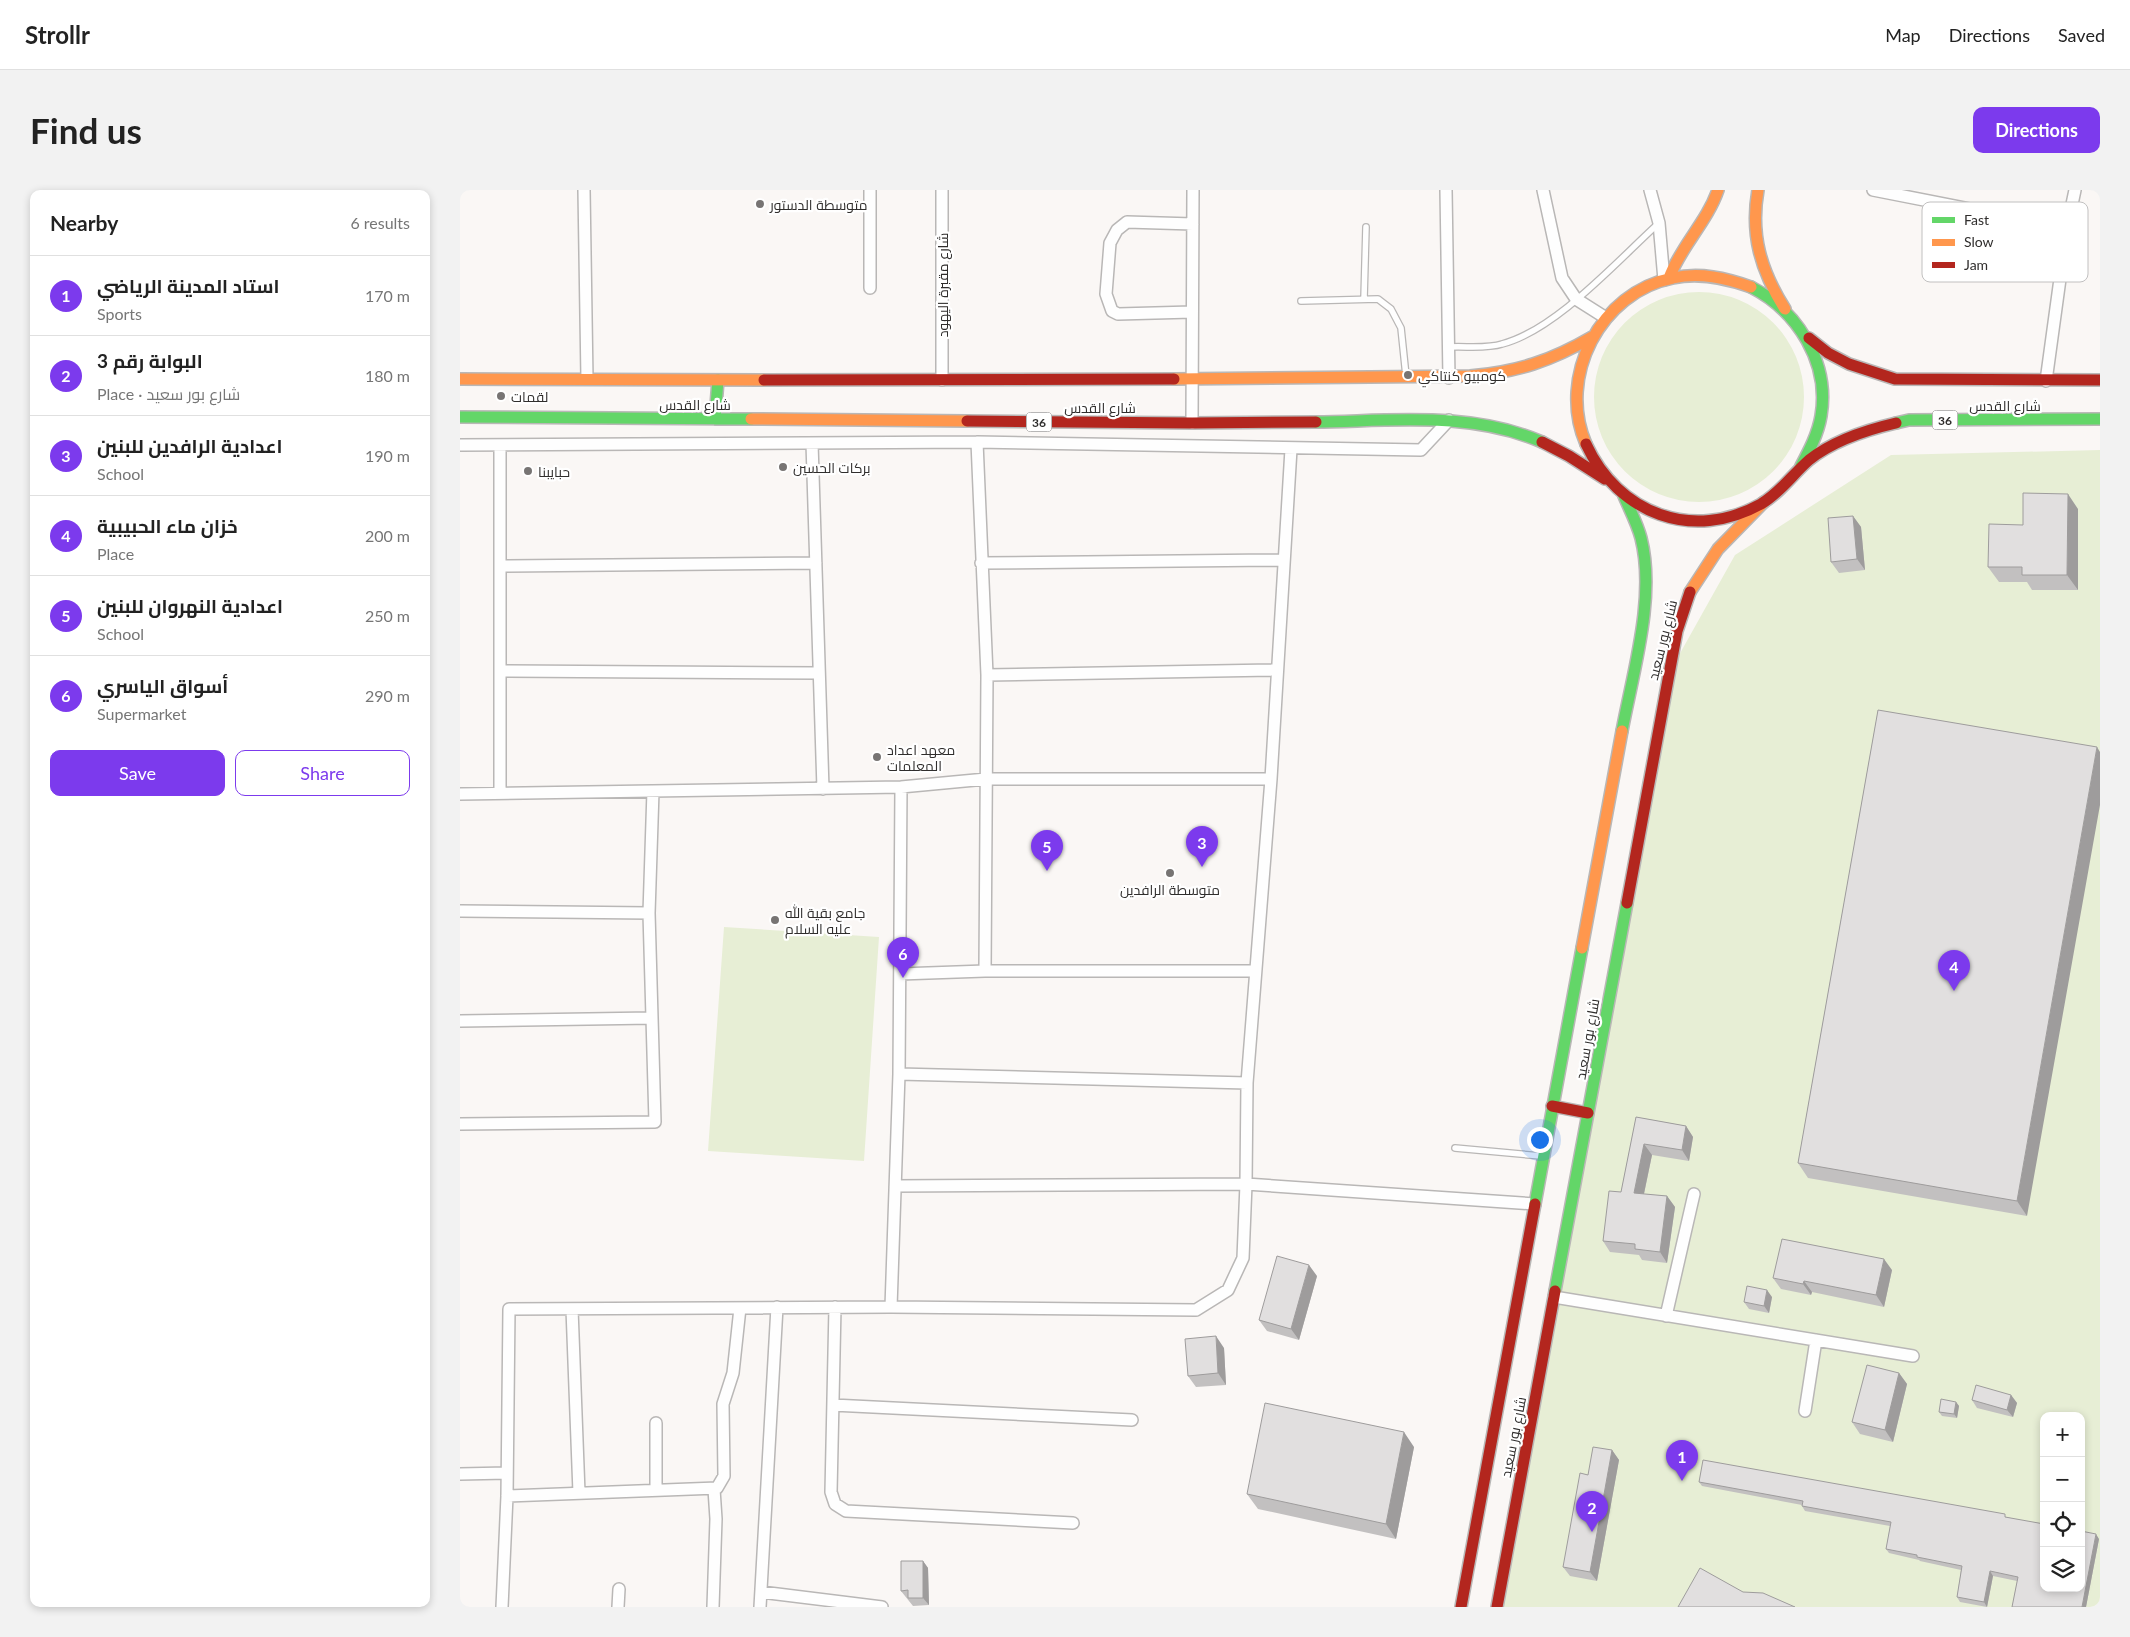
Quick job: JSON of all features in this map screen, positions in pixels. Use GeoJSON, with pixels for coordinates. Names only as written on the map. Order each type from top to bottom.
{"type":"FeatureCollection","features":[{"type":"Feature","properties":{"kind":"main road"},"geometry":{"type":"LineString","coordinates":[[1666,279],[1673,264],[1702,224],[1718,190]]}},
{"type":"Feature","properties":{"kind":"main road"},"geometry":{"type":"LineString","coordinates":[[1758,190],[1753,219],[1758,253],[1770,286],[1785,309],[1806,335],[1817,360],[1822,397],[1821,415],[1814,442],[1801,466],[1784,486],[1764,502],[1737,515],[1708,521],[1678,519],[1649,511],[1624,496],[1605,479],[1589,453],[1578,425],[1576,395],[1580,365],[1592,337],[1606,318],[1629,297],[1642,289],[1666,279],[1693,275],[1718,276],[1734,280],[1765,293],[1785,309]]}},
{"type":"Feature","properties":{"kind":"main road","name":"شارع القدس"},"geometry":{"type":"LineString","coordinates":[[1806,335],[1818,346],[1847,364],[1878,376],[1895,379],[2100,380]]}},
{"type":"Feature","properties":{"kind":"main road","name":"شارع القدس"},"geometry":{"type":"LineString","coordinates":[[460,379],[1191,380],[1449,378],[1496,375],[1530,367],[1562,354],[1592,337]]}},
{"type":"Feature","properties":{"kind":"main road"},"geometry":{"type":"LineString","coordinates":[[715,419],[718,380]]}},
{"type":"Feature","properties":{"kind":"main road","name":"شارع القدس"},"geometry":{"type":"LineString","coordinates":[[460,418],[1192,423],[1449,420],[1492,425],[1532,436],[1570,455],[1605,479]]}},
{"type":"Feature","properties":{"kind":"main road","name":"شارع القدس"},"geometry":{"type":"LineString","coordinates":[[1801,466],[1817,454],[1852,436],[1909,420],[2100,419]]}},
{"type":"Feature","properties":{"kind":"main road","name":"شارع بور سعيد"},"geometry":{"type":"LineString","coordinates":[[1461,1607],[1643,609],[1644,557],[1638,526],[1624,496]]}},
{"type":"Feature","properties":{"kind":"main road","name":"شارع بور سعيد"},"geometry":{"type":"LineString","coordinates":[[1497,1607],[1667,683],[1684,606],[1715,553],[1732,533],[1764,502]]}},
{"type":"Feature","properties":{"kind":"main road"},"geometry":{"type":"LineString","coordinates":[[1552,1106],[1588,1113]]}},
{"type":"Feature","properties":{"kind":"street"},"geometry":{"type":"LineString","coordinates":[[584,190],[587,379]]}},
{"type":"Feature","properties":{"kind":"street"},"geometry":{"type":"LineString","coordinates":[[870,190],[870,288]]}},
{"type":"Feature","properties":{"kind":"street","name":"شارع مقبرة اليهود"},"geometry":{"type":"LineString","coordinates":[[942,190],[942,380]]}},
{"type":"Feature","properties":{"kind":"street"},"geometry":{"type":"LineString","coordinates":[[1192,423],[1193,190]]}},
{"type":"Feature","properties":{"kind":"street"},"geometry":{"type":"LineString","coordinates":[[1446,190],[1449,378]]}},
{"type":"Feature","properties":{"kind":"street"},"geometry":{"type":"LineString","coordinates":[[1543,190],[1562,278],[1576,299],[1606,318]]}},
{"type":"Feature","properties":{"kind":"street"},"geometry":{"type":"LineString","coordinates":[[1650,190],[1659,223],[1666,279]]}},
{"type":"Feature","properties":{"kind":"street"},"geometry":{"type":"LineString","coordinates":[[1873,190],[1917,195],[1949,202]]}},
{"type":"Feature","properties":{"kind":"street"},"geometry":{"type":"LineString","coordinates":[[1192,312],[1118,314],[1112,311],[1106,294],[1110,243],[1118,230],[1127,222],[1193,224]]}},
{"type":"Feature","properties":{"kind":"street"},"geometry":{"type":"LineString","coordinates":[[2046,380],[2060,282]]}},
{"type":"Feature","properties":{"kind":"street"},"geometry":{"type":"LineString","coordinates":[[460,445],[977,442],[1421,450],[1449,420]]}},
{"type":"Feature","properties":{"kind":"street"},"geometry":{"type":"LineString","coordinates":[[977,442],[987,675],[984,970]]}},
{"type":"Feature","properties":{"kind":"street"},"geometry":{"type":"LineString","coordinates":[[812,443],[823,789]]}},
{"type":"Feature","properties":{"kind":"street"},"geometry":{"type":"LineString","coordinates":[[500,445],[500,793]]}},
{"type":"Feature","properties":{"kind":"street"},"geometry":{"type":"LineString","coordinates":[[502,1607],[507,1496],[509,1309],[891,1306],[1196,1310],[1228,1290],[1243,1258],[1247,1083],[1271,779],[1276,670],[1291,449]]}},
{"type":"Feature","properties":{"kind":"street"},"geometry":{"type":"LineString","coordinates":[[981,563],[1284,560]]}},
{"type":"Feature","properties":{"kind":"street"},"geometry":{"type":"LineString","coordinates":[[500,566],[816,563]]}},
{"type":"Feature","properties":{"kind":"street"},"geometry":{"type":"LineString","coordinates":[[987,675],[1276,670]]}},
{"type":"Feature","properties":{"kind":"street"},"geometry":{"type":"LineString","coordinates":[[500,671],[819,673]]}},
{"type":"Feature","properties":{"kind":"street"},"geometry":{"type":"LineString","coordinates":[[460,794],[901,787],[986,779],[1271,779]]}},
{"type":"Feature","properties":{"kind":"street"},"geometry":{"type":"LineString","coordinates":[[891,1306],[899,1074],[901,787]]}},
{"type":"Feature","properties":{"kind":"street"},"geometry":{"type":"LineString","coordinates":[[460,1124],[655,1122],[649,913],[653,791]]}},
{"type":"Feature","properties":{"kind":"street"},"geometry":{"type":"LineString","coordinates":[[460,911],[649,913]]}},
{"type":"Feature","properties":{"kind":"street"},"geometry":{"type":"LineString","coordinates":[[900,974],[984,970],[1255,971]]}},
{"type":"Feature","properties":{"kind":"street"},"geometry":{"type":"LineString","coordinates":[[460,1021],[652,1018]]}},
{"type":"Feature","properties":{"kind":"street"},"geometry":{"type":"LineString","coordinates":[[899,1074],[1247,1083]]}},
{"type":"Feature","properties":{"kind":"street"},"geometry":{"type":"LineString","coordinates":[[894,1186],[1246,1184],[1535,1204]]}},
{"type":"Feature","properties":{"kind":"street"},"geometry":{"type":"LineString","coordinates":[[1666,1316],[1694,1194]]}},
{"type":"Feature","properties":{"kind":"street"},"geometry":{"type":"LineString","coordinates":[[1554,1297],[1913,1356]]}},
{"type":"Feature","properties":{"kind":"street"},"geometry":{"type":"LineString","coordinates":[[760,1607],[777,1307]]}},
{"type":"Feature","properties":{"kind":"street"},"geometry":{"type":"LineString","coordinates":[[835,1307],[831,1492],[835,1504],[846,1512],[1073,1523]]}},
{"type":"Feature","properties":{"kind":"street"},"geometry":{"type":"LineString","coordinates":[[507,1496],[714,1489],[721,1483],[724,1476],[723,1404],[733,1373],[740,1308]]}},
{"type":"Feature","properties":{"kind":"street"},"geometry":{"type":"LineString","coordinates":[[572,1309],[579,1493]]}},
{"type":"Feature","properties":{"kind":"street"},"geometry":{"type":"LineString","coordinates":[[1805,1411],[1816,1340]]}},
{"type":"Feature","properties":{"kind":"street"},"geometry":{"type":"LineString","coordinates":[[833,1405],[1132,1420]]}},
{"type":"Feature","properties":{"kind":"street"},"geometry":{"type":"LineString","coordinates":[[656,1423],[656,1490]]}},
{"type":"Feature","properties":{"kind":"street"},"geometry":{"type":"LineString","coordinates":[[460,1474],[507,1474]]}},
{"type":"Feature","properties":{"kind":"street"},"geometry":{"type":"LineString","coordinates":[[713,1607],[716,1528],[714,1489]]}},
{"type":"Feature","properties":{"kind":"street"},"geometry":{"type":"LineString","coordinates":[[618,1607],[619,1589]]}},
{"type":"Feature","properties":{"kind":"street"},"geometry":{"type":"LineString","coordinates":[[761,1592],[882,1607]]}},
{"type":"Feature","properties":{"kind":"lane"},"geometry":{"type":"LineString","coordinates":[[1449,347],[1501,345],[1528,334],[1568,307],[1659,223]]}},
{"type":"Feature","properties":{"kind":"lane"},"geometry":{"type":"LineString","coordinates":[[1364,299],[1366,227]]}},
{"type":"Feature","properties":{"kind":"lane"},"geometry":{"type":"LineString","coordinates":[[1301,301],[1378,299],[1391,309],[1401,328],[1406,378]]}},
{"type":"Feature","properties":{"kind":"lane"},"geometry":{"type":"LineString","coordinates":[[1455,1148],[1544,1156]]}},
{"type":"Feature","properties":{"kind":"green space"},"geometry":{"type":"Polygon","coordinates":[[[1689,292],[1709,292],[1730,296],[1749,304],[1774,322],[1787,338],[1800,366],[1804,397],[1800,428],[1787,456],[1774,472],[1758,485],[1730,498],[1709,502],[1689,502],[1668,498],[1649,490],[1632,479],[1617,464],[1606,447],[1598,428],[1594,407],[1594,387],[1598,366],[1606,347],[1617,330],[1632,315],[1649,304],[1668,296],[1689,292]]]}},
{"type":"Feature","properties":{"kind":"green space"},"geometry":{"type":"Polygon","coordinates":[[[2100,450],[2100,1607],[1497,1607],[1669,673],[1735,555],[1891,455],[2100,450]]]}},
{"type":"Feature","properties":{"kind":"green space"},"geometry":{"type":"Polygon","coordinates":[[[724,927],[879,937],[864,1161],[708,1151],[724,927]]]}},
{"type":"Feature","properties":{"kind":"building"},"geometry":{"type":"Polygon","coordinates":[[[2023,493],[2068,494],[2067,575],[2022,575],[2022,567],[1988,567],[1989,524],[2023,525],[2023,493]]]}},
{"type":"Feature","properties":{"kind":"building"},"geometry":{"type":"Polygon","coordinates":[[[1853,516],[1857,559],[1831,562],[1828,518],[1853,516]]]}},
{"type":"Feature","properties":{"kind":"building"},"geometry":{"type":"Polygon","coordinates":[[[1878,710],[2097,747],[2017,1201],[1798,1163],[1878,710]]]}},
{"type":"Feature","properties":{"kind":"building"},"geometry":{"type":"Polygon","coordinates":[[[1636,1117],[1686,1126],[1682,1150],[1644,1144],[1634,1193],[1667,1196],[1660,1252],[1635,1249],[1635,1244],[1603,1241],[1609,1191],[1621,1192],[1636,1117]]]}},
{"type":"Feature","properties":{"kind":"building"},"geometry":{"type":"Polygon","coordinates":[[[1782,1239],[1884,1259],[1876,1295],[1804,1281],[1803,1284],[1773,1278],[1782,1239]]]}},
{"type":"Feature","properties":{"kind":"building"},"geometry":{"type":"Polygon","coordinates":[[[1277,1256],[1309,1265],[1291,1329],[1259,1320],[1277,1256]]]}},
{"type":"Feature","properties":{"kind":"building"},"geometry":{"type":"Polygon","coordinates":[[[1747,1286],[1767,1290],[1764,1306],[1744,1302],[1747,1286]]]}},
{"type":"Feature","properties":{"kind":"building"},"geometry":{"type":"Polygon","coordinates":[[[1216,1336],[1218,1373],[1188,1376],[1185,1339],[1216,1336]]]}},
{"type":"Feature","properties":{"kind":"building"},"geometry":{"type":"Polygon","coordinates":[[[1867,1365],[1899,1373],[1885,1430],[1852,1422],[1867,1365]]]}},
{"type":"Feature","properties":{"kind":"building"},"geometry":{"type":"Polygon","coordinates":[[[1976,1385],[2011,1395],[2007,1410],[1972,1400],[1976,1385]]]}},
{"type":"Feature","properties":{"kind":"building"},"geometry":{"type":"Polygon","coordinates":[[[1941,1399],[1956,1402],[1954,1414],[1939,1412],[1941,1399]]]}},
{"type":"Feature","properties":{"kind":"building"},"geometry":{"type":"Polygon","coordinates":[[[1265,1403],[1404,1432],[1386,1524],[1247,1494],[1265,1403]]]}},
{"type":"Feature","properties":{"kind":"building"},"geometry":{"type":"Polygon","coordinates":[[[1593,1447],[1612,1450],[1590,1572],[1563,1567],[1580,1473],[1588,1475],[1593,1447]]]}},
{"type":"Feature","properties":{"kind":"building"},"geometry":{"type":"Polygon","coordinates":[[[1703,1460],[2005,1514],[2005,1517],[2040,1523],[2040,1592],[2085,1592],[2082,1607],[2012,1607],[2018,1577],[1990,1571],[1984,1602],[1957,1597],[1962,1566],[1886,1549],[1891,1522],[1802,1506],[1803,1501],[1699,1482],[1703,1460]]]}},
{"type":"Feature","properties":{"kind":"building"},"geometry":{"type":"Polygon","coordinates":[[[2085,1532],[2096,1534],[2085,1591],[2085,1532]]]}},
{"type":"Feature","properties":{"kind":"building"},"geometry":{"type":"Polygon","coordinates":[[[901,1561],[923,1561],[923,1598],[908,1598],[908,1590],[901,1591],[901,1561]]]}},
{"type":"Feature","properties":{"kind":"building"},"geometry":{"type":"Polygon","coordinates":[[[1700,1568],[1743,1592],[1763,1593],[1795,1607],[1678,1607],[1700,1568]]]}},
{"type":"Feature","properties":{"kind":"traffic: fast"},"geometry":{"type":"LineString","coordinates":[[1751,287],[1768,297],[1796,324],[1815,358],[1823,396],[1821,416],[1813,442],[1801,466]]}},
{"type":"Feature","properties":{"kind":"traffic: fast"},"geometry":{"type":"LineString","coordinates":[[715,419],[718,380]]}},
{"type":"Feature","properties":{"kind":"traffic: fast"},"geometry":{"type":"LineString","coordinates":[[460,417],[751,419]]}},
{"type":"Feature","properties":{"kind":"traffic: fast"},"geometry":{"type":"LineString","coordinates":[[1896,423],[1909,420],[2100,419]]}},
{"type":"Feature","properties":{"kind":"traffic: fast"},"geometry":{"type":"LineString","coordinates":[[1316,422],[1402,420],[1459,422],[1515,432],[1542,442]]}},
{"type":"Feature","properties":{"kind":"traffic: fast"},"geometry":{"type":"LineString","coordinates":[[1622,731],[1637,660],[1646,585],[1645,561],[1641,538],[1624,496]]}},
{"type":"Feature","properties":{"kind":"traffic: fast"},"geometry":{"type":"LineString","coordinates":[[1555,1291],[1627,903]]}},
{"type":"Feature","properties":{"kind":"traffic: fast"},"geometry":{"type":"LineString","coordinates":[[1535,1204],[1582,948]]}},
{"type":"Feature","properties":{"kind":"traffic: slow"},"geometry":{"type":"LineString","coordinates":[[1669,278],[1680,255],[1707,213],[1718,190]]}},
{"type":"Feature","properties":{"kind":"traffic: slow"},"geometry":{"type":"LineString","coordinates":[[1758,190],[1755,222],[1760,252],[1770,281],[1785,309]]}},
{"type":"Feature","properties":{"kind":"traffic: slow"},"geometry":{"type":"LineString","coordinates":[[1586,444],[1578,418],[1577,392],[1582,366],[1591,341],[1606,319],[1625,300],[1647,286],[1683,276],[1713,277],[1751,287]]}},
{"type":"Feature","properties":{"kind":"traffic: slow"},"geometry":{"type":"LineString","coordinates":[[1174,379],[1470,376],[1503,372],[1533,364],[1562,353],[1592,337]]}},
{"type":"Feature","properties":{"kind":"traffic: slow"},"geometry":{"type":"LineString","coordinates":[[460,379],[764,380]]}},
{"type":"Feature","properties":{"kind":"traffic: slow"},"geometry":{"type":"LineString","coordinates":[[751,419],[967,421]]}},
{"type":"Feature","properties":{"kind":"traffic: slow"},"geometry":{"type":"LineString","coordinates":[[1690,592],[1718,549],[1764,502]]}},
{"type":"Feature","properties":{"kind":"traffic: slow"},"geometry":{"type":"LineString","coordinates":[[1582,948],[1622,731]]}},
{"type":"Feature","properties":{"kind":"traffic: jam"},"geometry":{"type":"LineString","coordinates":[[1809,338],[1828,353],[1849,364],[1895,379],[2100,380]]}},
{"type":"Feature","properties":{"kind":"traffic: jam"},"geometry":{"type":"LineString","coordinates":[[764,380],[1174,379]]}},
{"type":"Feature","properties":{"kind":"traffic: jam"},"geometry":{"type":"LineString","coordinates":[[967,421],[1316,422]]}},
{"type":"Feature","properties":{"kind":"traffic: jam"},"geometry":{"type":"LineString","coordinates":[[1586,444],[1600,468],[1617,488],[1638,504],[1660,514],[1684,520],[1709,520],[1735,515],[1761,504],[1780,489],[1809,460],[1840,441],[1896,423]]}},
{"type":"Feature","properties":{"kind":"traffic: jam"},"geometry":{"type":"LineString","coordinates":[[1542,442],[1569,456],[1605,479]]}},
{"type":"Feature","properties":{"kind":"traffic: jam"},"geometry":{"type":"LineString","coordinates":[[1627,903],[1677,631],[1690,592]]}},
{"type":"Feature","properties":{"kind":"traffic: jam"},"geometry":{"type":"LineString","coordinates":[[1552,1106],[1588,1113]]}},
{"type":"Feature","properties":{"kind":"traffic: jam"},"geometry":{"type":"LineString","coordinates":[[1461,1607],[1535,1204]]}},
{"type":"Feature","properties":{"kind":"traffic: jam"},"geometry":{"type":"LineString","coordinates":[[1497,1607],[1555,1291]]}},
{"type":"Feature","properties":{"kind":"place","name":"متوسطة الدستور"},"geometry":{"type":"Point","coordinates":[760,204]}},
{"type":"Feature","properties":{"kind":"place","name":"كومبيو كنتاكي"},"geometry":{"type":"Point","coordinates":[1408,375]}},
{"type":"Feature","properties":{"kind":"place","name":"لقمات"},"geometry":{"type":"Point","coordinates":[501,396]}},
{"type":"Feature","properties":{"kind":"place","name":"بركات الحسين"},"geometry":{"type":"Point","coordinates":[783,467]}},
{"type":"Feature","properties":{"kind":"place","name":"حبايبنا"},"geometry":{"type":"Point","coordinates":[528,471]}},
{"type":"Feature","properties":{"kind":"place","name":"معهد اعداد المعلمات"},"geometry":{"type":"Point","coordinates":[877,757]}},
{"type":"Feature","properties":{"kind":"place","name":"اعدادية الرافدين للبنين"},"geometry":{"type":"Point","coordinates":[1202,867]}},
{"type":"Feature","properties":{"kind":"place","name":"اعدادية النهروان للبنين"},"geometry":{"type":"Point","coordinates":[1047,871]}},
{"type":"Feature","properties":{"kind":"place","name":"متوسطة الرافدين"},"geometry":{"type":"Point","coordinates":[1170,873]}},
{"type":"Feature","properties":{"kind":"place","name":"جامع بقية الله عليه السلام"},"geometry":{"type":"Point","coordinates":[775,920]}},
{"type":"Feature","properties":{"kind":"place","name":"أسواق الياسري"},"geometry":{"type":"Point","coordinates":[903,978]}},
{"type":"Feature","properties":{"kind":"place","name":"خزان ماء الحبيبية"},"geometry":{"type":"Point","coordinates":[1954,991]}},
{"type":"Feature","properties":{"kind":"place","name":"استاد المدينة الرياضي"},"geometry":{"type":"Point","coordinates":[1682,1481]}},
{"type":"Feature","properties":{"kind":"place","name":"البوابة رقم 3"},"geometry":{"type":"Point","coordinates":[1592,1532]}}]}
